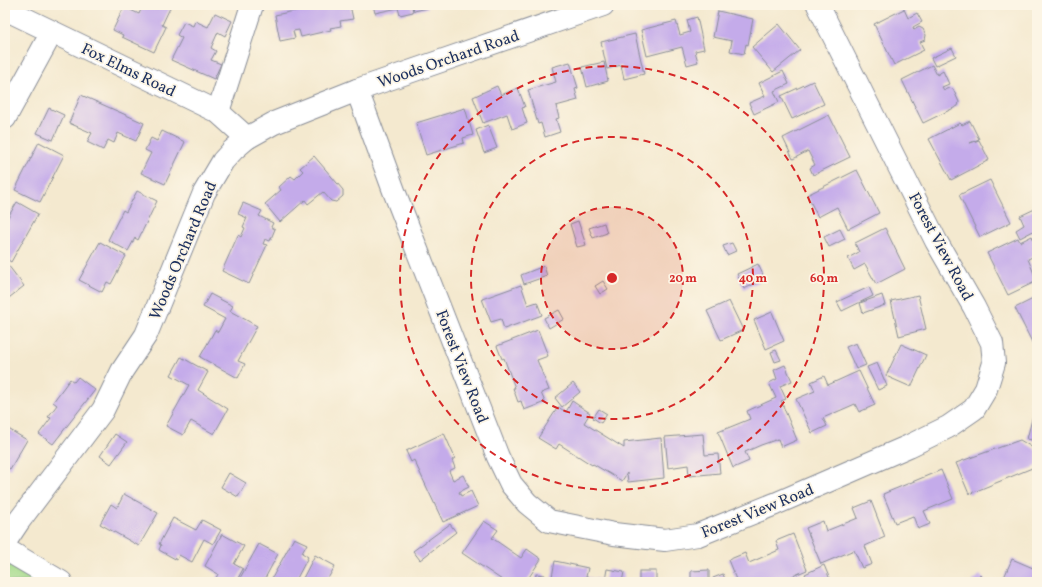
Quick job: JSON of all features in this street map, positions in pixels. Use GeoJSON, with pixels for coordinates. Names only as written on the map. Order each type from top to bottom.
{"type":"FeatureCollection","features":[{"type":"Feature","properties":{"kind":"street"},"geometry":{"type":"LineString","coordinates":[[218,112],[252,5]]}},
{"type":"Feature","properties":{"kind":"street","name":"Woods Orchard Road"},"geometry":{"type":"LineString","coordinates":[[5,542],[18,522],[103,410],[122,371],[146,335],[204,193],[223,161],[247,138],[274,123],[357,90],[603,5]]}},
{"type":"Feature","properties":{"kind":"street","name":"Forest View Road"},"geometry":{"type":"LineString","coordinates":[[357,90],[394,191],[498,457],[511,484],[527,503],[549,521],[614,534],[665,540],[698,534],[824,483],[909,446],[948,427],[974,409],[986,389],[994,363],[992,343],[974,307],[936,241],[818,5]]}},
{"type":"Feature","properties":{"kind":"street","name":"Fox Elms Road"},"geometry":{"type":"LineString","coordinates":[[5,9],[218,112],[247,138]]}},
{"type":"Feature","properties":{"kind":"street"},"geometry":{"type":"LineString","coordinates":[[5,118],[52,32]]}},
{"type":"Feature","properties":{"kind":"street"},"geometry":{"type":"LineString","coordinates":[[5,549],[61,582]]}},
{"type":"Feature","properties":{"kind":"green space"},"geometry":{"type":"Polygon","coordinates":[[[5,549],[61,582],[5,582],[5,549]]]}},
{"type":"Feature","properties":{"kind":"building"},"geometry":{"type":"Polygon","coordinates":[[[143,5],[164,5],[170,8],[162,25],[166,27],[154,52],[122,37],[123,35],[113,30],[124,7],[139,14],[143,5]]]}},
{"type":"Feature","properties":{"kind":"building"},"geometry":{"type":"Polygon","coordinates":[[[309,5],[350,5],[353,19],[340,21],[341,26],[330,28],[331,30],[301,37],[299,30],[293,31],[295,38],[280,41],[275,15],[309,8],[309,5]]]}},
{"type":"Feature","properties":{"kind":"building"},"geometry":{"type":"Polygon","coordinates":[[[373,5],[412,5],[413,12],[400,15],[398,8],[375,13],[373,5]]]}},
{"type":"Feature","properties":{"kind":"building"},"geometry":{"type":"Polygon","coordinates":[[[413,5],[427,5],[428,8],[414,11],[413,5]]]}},
{"type":"Feature","properties":{"kind":"building"},"geometry":{"type":"Polygon","coordinates":[[[904,9],[908,18],[917,13],[922,22],[913,27],[914,30],[919,27],[923,29],[926,35],[925,40],[920,42],[924,50],[894,65],[874,24],[904,9]]]}},
{"type":"Feature","properties":{"kind":"building"},"geometry":{"type":"Polygon","coordinates":[[[718,11],[753,19],[748,45],[746,44],[744,54],[730,51],[732,41],[713,37],[718,11]]]}},
{"type":"Feature","properties":{"kind":"building"},"geometry":{"type":"Polygon","coordinates":[[[215,13],[232,21],[225,36],[218,32],[211,48],[216,51],[211,60],[221,64],[214,79],[171,60],[182,38],[177,35],[184,22],[193,26],[195,21],[208,27],[215,13]]]}},
{"type":"Feature","properties":{"kind":"building"},"geometry":{"type":"Polygon","coordinates":[[[697,17],[704,49],[695,51],[698,62],[687,65],[682,47],[647,56],[641,30],[676,21],[680,35],[690,32],[687,20],[697,17]]]}},
{"type":"Feature","properties":{"kind":"building"},"geometry":{"type":"Polygon","coordinates":[[[779,24],[800,50],[773,72],[752,47],[779,24]]]}},
{"type":"Feature","properties":{"kind":"building"},"geometry":{"type":"Polygon","coordinates":[[[635,34],[644,74],[624,79],[621,65],[607,69],[601,42],[635,34]]]}},
{"type":"Feature","properties":{"kind":"building"},"geometry":{"type":"Polygon","coordinates":[[[952,48],[956,56],[935,66],[931,58],[952,48]]]}},
{"type":"Feature","properties":{"kind":"building"},"geometry":{"type":"Polygon","coordinates":[[[570,62],[578,88],[575,89],[578,100],[556,106],[559,118],[556,119],[560,132],[545,137],[541,123],[538,124],[528,90],[556,82],[552,67],[570,62]]]}},
{"type":"Feature","properties":{"kind":"building"},"geometry":{"type":"Polygon","coordinates":[[[604,62],[608,81],[587,87],[582,67],[604,62]]]}},
{"type":"Feature","properties":{"kind":"building"},"geometry":{"type":"Polygon","coordinates":[[[932,65],[937,75],[943,71],[949,84],[942,87],[944,90],[949,88],[953,89],[959,102],[958,106],[923,123],[902,80],[932,65]]]}},
{"type":"Feature","properties":{"kind":"building"},"geometry":{"type":"Polygon","coordinates":[[[783,71],[789,84],[774,91],[779,102],[754,114],[749,103],[765,96],[759,83],[783,71]]]}},
{"type":"Feature","properties":{"kind":"building"},"geometry":{"type":"Polygon","coordinates":[[[813,81],[824,104],[792,119],[781,96],[813,81]]]}},
{"type":"Feature","properties":{"kind":"building"},"geometry":{"type":"Polygon","coordinates":[[[497,86],[501,95],[518,88],[525,107],[522,108],[527,123],[512,129],[507,114],[483,123],[473,97],[497,86]]]}},
{"type":"Feature","properties":{"kind":"building"},"geometry":{"type":"Polygon","coordinates":[[[81,95],[144,123],[136,141],[118,133],[114,143],[108,140],[103,150],[87,142],[92,133],[69,123],[81,95]]]}},
{"type":"Feature","properties":{"kind":"building"},"geometry":{"type":"Polygon","coordinates":[[[49,108],[64,115],[53,140],[37,133],[49,108]]]}},
{"type":"Feature","properties":{"kind":"building"},"geometry":{"type":"Polygon","coordinates":[[[465,108],[473,135],[463,138],[464,143],[426,155],[416,123],[465,108]]]}},
{"type":"Feature","properties":{"kind":"building"},"geometry":{"type":"Polygon","coordinates":[[[829,115],[850,157],[813,175],[810,168],[815,165],[808,151],[793,159],[783,138],[829,115]]]}},
{"type":"Feature","properties":{"kind":"building"},"geometry":{"type":"Polygon","coordinates":[[[970,121],[979,139],[970,143],[979,140],[989,160],[951,180],[929,139],[960,123],[962,125],[970,121]]]}},
{"type":"Feature","properties":{"kind":"building"},"geometry":{"type":"Polygon","coordinates":[[[488,125],[497,148],[484,153],[476,130],[488,125]]]}},
{"type":"Feature","properties":{"kind":"building"},"geometry":{"type":"Polygon","coordinates":[[[162,131],[185,142],[165,184],[141,173],[151,153],[145,150],[151,138],[157,141],[162,131]]]}},
{"type":"Feature","properties":{"kind":"building"},"geometry":{"type":"Polygon","coordinates":[[[39,142],[64,155],[40,202],[15,190],[39,142]]]}},
{"type":"Feature","properties":{"kind":"building"},"geometry":{"type":"Polygon","coordinates":[[[314,156],[343,190],[343,196],[336,202],[331,201],[323,192],[308,204],[305,200],[280,222],[265,204],[281,190],[279,187],[291,176],[295,179],[303,171],[300,168],[314,156]]]}},
{"type":"Feature","properties":{"kind":"building"},"geometry":{"type":"Polygon","coordinates":[[[857,170],[879,213],[848,229],[837,207],[818,217],[807,195],[857,170]]]}},
{"type":"Feature","properties":{"kind":"building"},"geometry":{"type":"Polygon","coordinates":[[[990,180],[1011,222],[980,237],[959,195],[990,180]]]}},
{"type":"Feature","properties":{"kind":"building"},"geometry":{"type":"Polygon","coordinates":[[[137,191],[157,201],[138,240],[135,238],[128,251],[108,240],[123,210],[126,212],[137,191]]]}},
{"type":"Feature","properties":{"kind":"building"},"geometry":{"type":"Polygon","coordinates":[[[17,202],[38,214],[11,262],[5,258],[5,222],[17,202]]]}},
{"type":"Feature","properties":{"kind":"building"},"geometry":{"type":"Polygon","coordinates":[[[243,203],[262,211],[259,216],[273,223],[271,227],[275,229],[270,241],[265,239],[263,244],[267,245],[249,284],[222,271],[238,235],[241,237],[245,228],[243,227],[247,218],[238,214],[243,203]]]}},
{"type":"Feature","properties":{"kind":"building"},"geometry":{"type":"Polygon","coordinates":[[[1037,208],[1037,229],[1020,238],[1016,230],[1024,225],[1020,216],[1037,208]]]}},
{"type":"Feature","properties":{"kind":"building"},"geometry":{"type":"Polygon","coordinates":[[[578,221],[586,245],[577,247],[570,224],[578,221]]]}},
{"type":"Feature","properties":{"kind":"building"},"geometry":{"type":"Polygon","coordinates":[[[604,223],[607,233],[593,238],[589,228],[604,223]]]}},
{"type":"Feature","properties":{"kind":"building"},"geometry":{"type":"Polygon","coordinates":[[[885,228],[905,269],[876,284],[865,264],[854,270],[848,258],[859,252],[855,243],[885,228]]]}},
{"type":"Feature","properties":{"kind":"building"},"geometry":{"type":"Polygon","coordinates":[[[840,229],[845,239],[829,247],[824,237],[840,229]]]}},
{"type":"Feature","properties":{"kind":"building"},"geometry":{"type":"Polygon","coordinates":[[[1032,236],[1037,247],[1037,255],[1028,259],[1037,281],[1008,295],[987,253],[1018,238],[1020,242],[1032,236]]]}},
{"type":"Feature","properties":{"kind":"building"},"geometry":{"type":"Polygon","coordinates":[[[100,242],[126,256],[111,284],[107,282],[102,292],[79,280],[100,242]]]}},
{"type":"Feature","properties":{"kind":"building"},"geometry":{"type":"Polygon","coordinates":[[[732,243],[736,251],[727,255],[723,246],[732,243]]]}},
{"type":"Feature","properties":{"kind":"building"},"geometry":{"type":"Polygon","coordinates":[[[758,264],[765,279],[744,289],[737,274],[758,264]]]}},
{"type":"Feature","properties":{"kind":"building"},"geometry":{"type":"Polygon","coordinates":[[[8,265],[24,286],[5,301],[5,267],[8,265]]]}},
{"type":"Feature","properties":{"kind":"building"},"geometry":{"type":"Polygon","coordinates":[[[544,266],[547,276],[524,284],[521,275],[544,266]]]}},
{"type":"Feature","properties":{"kind":"building"},"geometry":{"type":"Polygon","coordinates":[[[603,281],[608,289],[600,294],[595,286],[603,281]]]}},
{"type":"Feature","properties":{"kind":"building"},"geometry":{"type":"Polygon","coordinates":[[[521,285],[528,305],[537,302],[542,315],[504,329],[501,319],[491,322],[482,299],[521,285]]]}},
{"type":"Feature","properties":{"kind":"building"},"geometry":{"type":"Polygon","coordinates":[[[869,287],[873,296],[842,311],[837,302],[869,287]]]}},
{"type":"Feature","properties":{"kind":"building"},"geometry":{"type":"Polygon","coordinates":[[[210,294],[233,306],[230,311],[257,326],[238,361],[245,364],[238,378],[200,357],[215,330],[218,332],[225,319],[203,307],[210,294]]]}},
{"type":"Feature","properties":{"kind":"building"},"geometry":{"type":"Polygon","coordinates":[[[882,295],[885,305],[863,313],[860,303],[882,295]]]}},
{"type":"Feature","properties":{"kind":"building"},"geometry":{"type":"Polygon","coordinates":[[[918,295],[926,329],[899,336],[891,301],[918,295]]]}},
{"type":"Feature","properties":{"kind":"building"},"geometry":{"type":"Polygon","coordinates":[[[1037,297],[1037,352],[1015,308],[1037,297]]]}},
{"type":"Feature","properties":{"kind":"building"},"geometry":{"type":"Polygon","coordinates":[[[729,301],[743,330],[721,340],[707,311],[729,301]]]}},
{"type":"Feature","properties":{"kind":"building"},"geometry":{"type":"Polygon","coordinates":[[[559,310],[564,319],[549,328],[544,318],[559,310]]]}},
{"type":"Feature","properties":{"kind":"building"},"geometry":{"type":"Polygon","coordinates":[[[772,312],[784,341],[766,349],[754,320],[772,312]]]}},
{"type":"Feature","properties":{"kind":"building"},"geometry":{"type":"Polygon","coordinates":[[[538,330],[548,356],[537,360],[549,390],[541,393],[545,402],[524,410],[521,401],[518,402],[513,388],[515,388],[504,358],[502,359],[497,346],[538,330]]]}},
{"type":"Feature","properties":{"kind":"building"},"geometry":{"type":"Polygon","coordinates":[[[856,343],[866,365],[856,369],[846,347],[856,343]]]}},
{"type":"Feature","properties":{"kind":"building"},"geometry":{"type":"Polygon","coordinates":[[[901,344],[926,355],[911,387],[886,376],[901,344]]]}},
{"type":"Feature","properties":{"kind":"building"},"geometry":{"type":"Polygon","coordinates":[[[776,350],[781,360],[775,362],[771,352],[776,350]]]}},
{"type":"Feature","properties":{"kind":"building"},"geometry":{"type":"Polygon","coordinates":[[[181,357],[208,372],[198,390],[228,409],[214,434],[191,421],[183,435],[166,426],[189,385],[171,375],[181,357]]]}},
{"type":"Feature","properties":{"kind":"building"},"geometry":{"type":"Polygon","coordinates":[[[877,363],[887,386],[878,390],[867,367],[877,363]]]}},
{"type":"Feature","properties":{"kind":"building"},"geometry":{"type":"Polygon","coordinates":[[[785,365],[792,381],[780,386],[786,399],[781,401],[797,440],[781,447],[778,439],[745,452],[749,461],[733,468],[718,432],[750,419],[747,411],[776,398],[769,383],[777,379],[774,370],[785,365]]]}},
{"type":"Feature","properties":{"kind":"building"},"geometry":{"type":"Polygon","coordinates":[[[859,371],[875,405],[859,412],[855,404],[823,418],[827,426],[812,433],[796,399],[815,391],[811,382],[824,376],[828,385],[859,371]]]}},
{"type":"Feature","properties":{"kind":"building"},"geometry":{"type":"Polygon","coordinates":[[[78,377],[95,390],[53,444],[39,434],[51,418],[48,417],[57,405],[53,402],[70,379],[74,382],[78,377]]]}},
{"type":"Feature","properties":{"kind":"building"},"geometry":{"type":"Polygon","coordinates":[[[573,383],[580,392],[562,407],[555,398],[573,383]]]}},
{"type":"Feature","properties":{"kind":"building"},"geometry":{"type":"Polygon","coordinates":[[[572,401],[590,413],[584,423],[624,448],[624,442],[661,438],[664,478],[628,482],[627,473],[622,481],[593,464],[592,465],[559,444],[556,449],[538,438],[558,407],[566,412],[572,401]]]}},
{"type":"Feature","properties":{"kind":"building"},"geometry":{"type":"Polygon","coordinates":[[[599,409],[607,414],[601,423],[593,418],[599,409]]]}},
{"type":"Feature","properties":{"kind":"building"},"geometry":{"type":"Polygon","coordinates":[[[1033,415],[1037,416],[1037,441],[1027,439],[1033,415]]]}},
{"type":"Feature","properties":{"kind":"building"},"geometry":{"type":"Polygon","coordinates":[[[5,427],[27,440],[10,469],[5,466],[5,427]]]}},
{"type":"Feature","properties":{"kind":"building"},"geometry":{"type":"Polygon","coordinates":[[[444,433],[455,458],[452,460],[455,468],[449,471],[453,480],[463,475],[469,487],[459,492],[461,496],[471,491],[478,506],[443,522],[414,460],[411,462],[406,451],[444,433]]]}},
{"type":"Feature","properties":{"kind":"building"},"geometry":{"type":"Polygon","coordinates":[[[115,434],[127,442],[111,464],[100,456],[115,434]]]}},
{"type":"Feature","properties":{"kind":"building"},"geometry":{"type":"Polygon","coordinates":[[[703,434],[705,455],[718,454],[720,473],[689,476],[688,465],[668,468],[665,437],[703,434]]]}},
{"type":"Feature","properties":{"kind":"building"},"geometry":{"type":"Polygon","coordinates":[[[1020,440],[1035,449],[1037,454],[1037,466],[969,494],[956,463],[1020,440]]]}},
{"type":"Feature","properties":{"kind":"building"},"geometry":{"type":"Polygon","coordinates":[[[941,470],[953,499],[924,511],[930,524],[918,529],[913,516],[895,523],[883,494],[941,470]]]}},
{"type":"Feature","properties":{"kind":"building"},"geometry":{"type":"Polygon","coordinates":[[[229,473],[246,483],[238,497],[221,487],[229,473]]]}},
{"type":"Feature","properties":{"kind":"building"},"geometry":{"type":"Polygon","coordinates":[[[124,494],[158,513],[139,546],[100,524],[111,504],[117,508],[124,494]]]}},
{"type":"Feature","properties":{"kind":"building"},"geometry":{"type":"Polygon","coordinates":[[[871,501],[885,537],[865,546],[872,564],[862,568],[854,550],[821,564],[806,528],[823,521],[826,531],[858,518],[854,508],[871,501]]]}},
{"type":"Feature","properties":{"kind":"building"},"geometry":{"type":"Polygon","coordinates":[[[173,518],[196,530],[202,520],[221,530],[213,544],[204,539],[192,562],[179,555],[177,560],[159,550],[161,545],[159,544],[173,518]]]}},
{"type":"Feature","properties":{"kind":"building"},"geometry":{"type":"Polygon","coordinates":[[[484,521],[498,530],[492,538],[521,558],[527,549],[541,559],[526,582],[505,582],[462,553],[484,521]]]}},
{"type":"Feature","properties":{"kind":"building"},"geometry":{"type":"Polygon","coordinates":[[[450,524],[456,532],[420,560],[413,551],[450,524]]]}},
{"type":"Feature","properties":{"kind":"building"},"geometry":{"type":"Polygon","coordinates":[[[222,534],[244,546],[234,564],[243,569],[236,582],[223,582],[216,578],[218,574],[205,566],[222,534]]]}},
{"type":"Feature","properties":{"kind":"building"},"geometry":{"type":"Polygon","coordinates":[[[793,534],[807,570],[778,582],[737,582],[728,560],[745,553],[749,563],[779,550],[776,541],[793,534]]]}},
{"type":"Feature","properties":{"kind":"building"},"geometry":{"type":"Polygon","coordinates":[[[294,538],[307,544],[302,553],[308,557],[295,582],[274,582],[271,580],[294,538]]]}},
{"type":"Feature","properties":{"kind":"building"},"geometry":{"type":"Polygon","coordinates":[[[259,544],[278,554],[263,582],[241,582],[242,579],[240,578],[259,544]]]}},
{"type":"Feature","properties":{"kind":"building"},"geometry":{"type":"Polygon","coordinates":[[[315,555],[335,566],[326,582],[301,582],[315,555]]]}},
{"type":"Feature","properties":{"kind":"building"},"geometry":{"type":"Polygon","coordinates":[[[1012,559],[1033,568],[1037,559],[1037,582],[1002,582],[1012,559]]]}},
{"type":"Feature","properties":{"kind":"building"},"geometry":{"type":"Polygon","coordinates":[[[555,561],[588,568],[586,577],[605,580],[607,569],[624,572],[622,582],[551,582],[555,561]]]}},
{"type":"Feature","properties":{"kind":"building"},"geometry":{"type":"Polygon","coordinates":[[[824,565],[831,582],[809,582],[805,574],[824,565]]]}},
{"type":"Feature","properties":{"kind":"building"},"geometry":{"type":"Polygon","coordinates":[[[709,570],[709,582],[691,582],[691,571],[709,570]]]}},
{"type":"Feature","properties":{"kind":"building"},"geometry":{"type":"Polygon","coordinates":[[[639,571],[656,571],[656,582],[639,582],[639,571]]]}},
{"type":"Feature","properties":{"kind":"building"},"geometry":{"type":"Polygon","coordinates":[[[536,574],[545,575],[544,582],[535,582],[536,574]]]}},
{"type":"Feature","properties":{"kind":"building"},"geometry":{"type":"Polygon","coordinates":[[[723,574],[726,582],[714,582],[713,578],[723,574]]]}},
{"type":"Feature","properties":{"kind":"building"},"geometry":{"type":"Polygon","coordinates":[[[980,575],[986,582],[972,582],[980,575]]]}}]}
